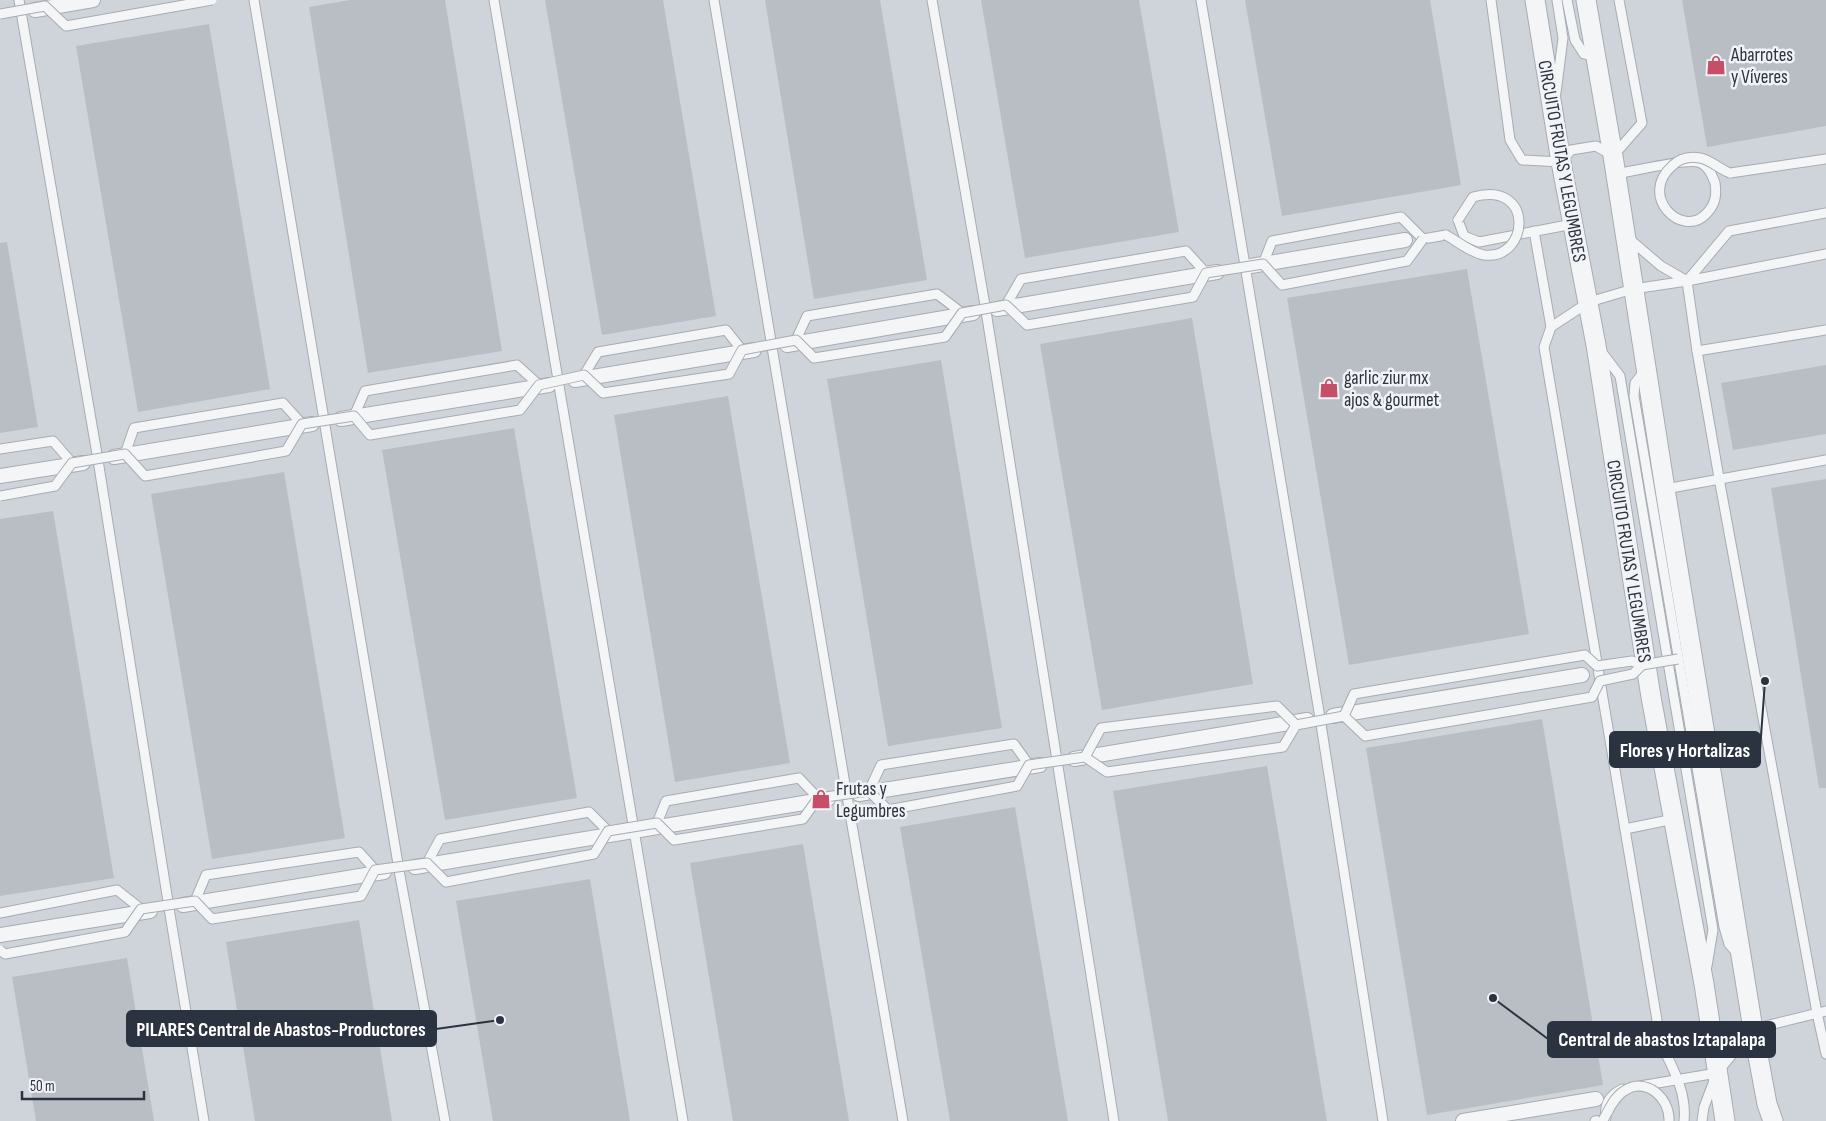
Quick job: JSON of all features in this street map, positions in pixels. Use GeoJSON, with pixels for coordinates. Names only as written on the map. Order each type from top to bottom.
{"type":"FeatureCollection","features":[{"type":"Feature","properties":{"kind":"street"},"geometry":{"type":"LineString","coordinates":[[0,15],[20,6],[92,0]]}},
{"type":"Feature","properties":{"kind":"street","name":"CIRCUITO FRUTAS Y LEGUMBRES"},"geometry":{"type":"LineString","coordinates":[[1535,0],[1561,162],[1589,302],[1642,644],[1704,984],[1725,1121]]}},
{"type":"Feature","properties":{"kind":"street"},"geometry":{"type":"LineString","coordinates":[[1586,0],[1753,1029],[1767,1104],[1773,1121]]}},
{"type":"Feature","properties":{"kind":"street"},"geometry":{"type":"LineString","coordinates":[[0,476],[1405,240]]}},
{"type":"Feature","properties":{"kind":"street"},"geometry":{"type":"LineString","coordinates":[[0,935],[1582,675]]}},
{"type":"Feature","properties":{"kind":"street"},"geometry":{"type":"LineString","coordinates":[[1463,1121],[1596,1099]]}},
{"type":"Feature","properties":{"kind":"lane"},"geometry":{"type":"LineString","coordinates":[[0,15],[47,3],[66,26],[212,0]]}},
{"type":"Feature","properties":{"kind":"lane"},"geometry":{"type":"LineString","coordinates":[[254,0],[399,870],[445,1121]]}},
{"type":"Feature","properties":{"kind":"lane"},"geometry":{"type":"LineString","coordinates":[[494,0],[683,1121]]}},
{"type":"Feature","properties":{"kind":"lane"},"geometry":{"type":"LineString","coordinates":[[714,0],[846,796],[903,1121]]}},
{"type":"Feature","properties":{"kind":"lane"},"geometry":{"type":"LineString","coordinates":[[932,0],[986,311],[1114,1121]]}},
{"type":"Feature","properties":{"kind":"lane"},"geometry":{"type":"LineString","coordinates":[[1201,0],[1320,718],[1384,1121]]}},
{"type":"Feature","properties":{"kind":"lane"},"geometry":{"type":"LineString","coordinates":[[1491,0],[1510,140],[1522,160],[1561,162],[1571,150],[1596,146],[1614,165],[1686,162],[1700,162],[1711,172],[1716,191],[1714,207],[1703,218],[1693,221],[1685,221],[1674,217],[1663,206],[1658,193],[1660,180],[1668,169],[1678,160],[1690,157],[1699,158],[1712,162],[1722,170],[1730,173],[1826,159]]}},
{"type":"Feature","properties":{"kind":"lane"},"geometry":{"type":"LineString","coordinates":[[1553,113],[1563,38],[1557,0]]}},
{"type":"Feature","properties":{"kind":"lane"},"geometry":{"type":"LineString","coordinates":[[1567,0],[1575,40],[1584,54],[1596,57]]}},
{"type":"Feature","properties":{"kind":"lane"},"geometry":{"type":"LineString","coordinates":[[1614,165],[1642,123],[1619,0]]}},
{"type":"Feature","properties":{"kind":"lane"},"geometry":{"type":"LineString","coordinates":[[20,6],[98,460],[204,1121]]}},
{"type":"Feature","properties":{"kind":"lane"},"geometry":{"type":"LineString","coordinates":[[1263,264],[1282,285],[1407,260],[1423,238],[1446,235],[1469,249],[1483,254],[1497,254],[1509,247],[1515,240],[1520,227],[1519,215],[1513,204],[1500,195],[1487,193],[1473,197],[1458,220],[1464,236],[1479,242],[1534,231],[1573,224]]}},
{"type":"Feature","properties":{"kind":"lane"},"geometry":{"type":"LineString","coordinates":[[1826,213],[1729,231],[1687,281],[1697,351],[1821,1012],[1826,1054]]}},
{"type":"Feature","properties":{"kind":"lane"},"geometry":{"type":"LineString","coordinates":[[1263,264],[1272,241],[1401,218],[1423,238]]}},
{"type":"Feature","properties":{"kind":"lane"},"geometry":{"type":"LineString","coordinates":[[1534,231],[1551,327],[1544,347],[1661,1044],[1679,1080],[1685,1112],[1684,1121]]}},
{"type":"Feature","properties":{"kind":"lane"},"geometry":{"type":"LineString","coordinates":[[1625,234],[1661,266],[1687,281]]}},
{"type":"Feature","properties":{"kind":"lane"},"geometry":{"type":"LineString","coordinates":[[796,340],[814,358],[945,337],[962,313],[1006,305],[1021,279],[1186,251],[1206,273]]}},
{"type":"Feature","properties":{"kind":"lane"},"geometry":{"type":"LineString","coordinates":[[1551,327],[1589,302],[1633,289],[1687,281],[1826,254]]}},
{"type":"Feature","properties":{"kind":"lane"},"geometry":{"type":"LineString","coordinates":[[1206,273],[1263,264]]}},
{"type":"Feature","properties":{"kind":"lane"},"geometry":{"type":"LineString","coordinates":[[1006,305],[1027,325],[1193,297],[1206,273]]}},
{"type":"Feature","properties":{"kind":"lane"},"geometry":{"type":"LineString","coordinates":[[796,340],[807,316],[937,294],[962,313]]}},
{"type":"Feature","properties":{"kind":"lane"},"geometry":{"type":"LineString","coordinates":[[354,416],[370,434],[520,410],[539,385],[584,376],[598,352],[726,330],[742,350]]}},
{"type":"Feature","properties":{"kind":"lane"},"geometry":{"type":"LineString","coordinates":[[1697,351],[1826,330]]}},
{"type":"Feature","properties":{"kind":"lane"},"geometry":{"type":"LineString","coordinates":[[742,350],[796,340]]}},
{"type":"Feature","properties":{"kind":"lane"},"geometry":{"type":"LineString","coordinates":[[1596,345],[1620,376],[1713,930],[1704,984]]}},
{"type":"Feature","properties":{"kind":"lane"},"geometry":{"type":"LineString","coordinates":[[584,376],[603,394],[729,374],[742,350]]}},
{"type":"Feature","properties":{"kind":"lane"},"geometry":{"type":"LineString","coordinates":[[354,416],[365,391],[517,365],[539,385]]}},
{"type":"Feature","properties":{"kind":"lane"},"geometry":{"type":"LineString","coordinates":[[1646,370],[1635,383],[1634,396],[1724,927],[1729,944],[1741,956]]}},
{"type":"Feature","properties":{"kind":"lane"},"geometry":{"type":"LineString","coordinates":[[125,454],[134,428],[283,403],[302,424]]}},
{"type":"Feature","properties":{"kind":"lane"},"geometry":{"type":"LineString","coordinates":[[302,424],[354,416]]}},
{"type":"Feature","properties":{"kind":"lane"},"geometry":{"type":"LineString","coordinates":[[125,454],[146,476],[286,451],[302,424]]}},
{"type":"Feature","properties":{"kind":"lane"},"geometry":{"type":"LineString","coordinates":[[0,449],[53,441],[72,463]]}},
{"type":"Feature","properties":{"kind":"lane"},"geometry":{"type":"LineString","coordinates":[[0,496],[55,486],[72,463],[125,454]]}},
{"type":"Feature","properties":{"kind":"lane"},"geometry":{"type":"LineString","coordinates":[[1665,488],[1826,460]]}},
{"type":"Feature","properties":{"kind":"lane"},"geometry":{"type":"LineString","coordinates":[[1344,716],[1354,694],[1585,654],[1598,666],[1632,661],[1642,665],[1678,658]]}},
{"type":"Feature","properties":{"kind":"lane"},"geometry":{"type":"LineString","coordinates":[[1344,716],[1365,736],[1592,696],[1600,680],[1633,674],[1642,665]]}},
{"type":"Feature","properties":{"kind":"lane"},"geometry":{"type":"LineString","coordinates":[[1085,757],[1101,728],[1277,706],[1296,726]]}},
{"type":"Feature","properties":{"kind":"lane"},"geometry":{"type":"LineString","coordinates":[[1029,765],[1085,757],[1107,772],[1283,747],[1296,726],[1344,716]]}},
{"type":"Feature","properties":{"kind":"lane"},"geometry":{"type":"LineString","coordinates":[[869,791],[881,765],[1014,744],[1029,765]]}},
{"type":"Feature","properties":{"kind":"lane"},"geometry":{"type":"LineString","coordinates":[[869,791],[888,810],[1017,786],[1029,765]]}},
{"type":"Feature","properties":{"kind":"lane"},"geometry":{"type":"LineString","coordinates":[[658,823],[666,801],[799,778],[818,798]]}},
{"type":"Feature","properties":{"kind":"lane"},"geometry":{"type":"LineString","coordinates":[[658,823],[674,840],[803,818],[818,798],[869,791]]}},
{"type":"Feature","properties":{"kind":"lane"},"geometry":{"type":"LineString","coordinates":[[427,863],[440,839],[589,812],[608,832]]}},
{"type":"Feature","properties":{"kind":"lane"},"geometry":{"type":"LineString","coordinates":[[1625,829],[1674,819]]}},
{"type":"Feature","properties":{"kind":"lane"},"geometry":{"type":"LineString","coordinates":[[427,863],[446,882],[594,854],[608,832],[658,823]]}},
{"type":"Feature","properties":{"kind":"lane"},"geometry":{"type":"LineString","coordinates":[[195,901],[206,875],[359,852],[376,870]]}},
{"type":"Feature","properties":{"kind":"lane"},"geometry":{"type":"LineString","coordinates":[[376,870],[427,863]]}},
{"type":"Feature","properties":{"kind":"lane"},"geometry":{"type":"LineString","coordinates":[[195,901],[212,919],[361,896],[376,870]]}},
{"type":"Feature","properties":{"kind":"lane"},"geometry":{"type":"LineString","coordinates":[[0,913],[117,890],[141,909]]}},
{"type":"Feature","properties":{"kind":"lane"},"geometry":{"type":"LineString","coordinates":[[0,950],[5,954],[124,932],[141,909],[195,901]]}},
{"type":"Feature","properties":{"kind":"lane"},"geometry":{"type":"LineString","coordinates":[[1702,1121],[1704,1108],[1718,1074],[1753,1029],[1821,1012]]}},
{"type":"Feature","properties":{"kind":"lane"},"geometry":{"type":"LineString","coordinates":[[1606,1121],[1605,1109],[1608,1101],[1615,1093],[1625,1088],[1718,1074]]}},
{"type":"Feature","properties":{"kind":"lane"},"geometry":{"type":"LineString","coordinates":[[1595,1121],[1603,1120],[1615,1098],[1625,1090],[1638,1086],[1649,1088],[1658,1093],[1664,1100],[1669,1112],[1669,1121]]}},
{"type":"Feature","properties":{"kind":"shaded area","name":"Frutas y Legumbres"},"geometry":{"type":"Polygon","coordinates":[[[0,0],[1826,0],[1826,1121],[0,1121],[0,0]]]}},
{"type":"Feature","properties":{"kind":"building"},"geometry":{"type":"Polygon","coordinates":[[[350,0],[445,0],[502,351],[368,373],[309,7],[350,0]]]}},
{"type":"Feature","properties":{"kind":"building"},"geometry":{"type":"Polygon","coordinates":[[[545,0],[663,0],[716,316],[602,335],[545,0]]]}},
{"type":"Feature","properties":{"kind":"building"},"geometry":{"type":"Polygon","coordinates":[[[765,0],[880,0],[927,280],[814,299],[765,0]]]}},
{"type":"Feature","properties":{"kind":"building"},"geometry":{"type":"Polygon","coordinates":[[[981,0],[1139,0],[1179,232],[1025,258],[981,0]]]}},
{"type":"Feature","properties":{"kind":"building"},"geometry":{"type":"Polygon","coordinates":[[[1245,0],[1430,0],[1461,185],[1282,216],[1245,0]]]}},
{"type":"Feature","properties":{"kind":"building"},"geometry":{"type":"Polygon","coordinates":[[[1682,0],[1826,0],[1826,126],[1707,147],[1682,0]]]}},
{"type":"Feature","properties":{"kind":"building"},"geometry":{"type":"Polygon","coordinates":[[[209,24],[270,389],[138,412],[76,46],[209,24]]]}},
{"type":"Feature","properties":{"kind":"building"},"geometry":{"type":"Polygon","coordinates":[[[7,242],[38,427],[0,433],[0,243],[7,242]]]}},
{"type":"Feature","properties":{"kind":"building"},"geometry":{"type":"Polygon","coordinates":[[[1467,269],[1529,634],[1349,665],[1287,298],[1467,269]]]}},
{"type":"Feature","properties":{"kind":"building"},"geometry":{"type":"Polygon","coordinates":[[[1192,318],[1253,684],[1102,710],[1040,344],[1192,318]]]}},
{"type":"Feature","properties":{"kind":"building"},"geometry":{"type":"Polygon","coordinates":[[[941,360],[1002,728],[888,746],[827,379],[941,360]]]}},
{"type":"Feature","properties":{"kind":"building"},"geometry":{"type":"Polygon","coordinates":[[[1826,365],[1826,434],[1733,450],[1721,383],[1826,365]]]}},
{"type":"Feature","properties":{"kind":"building"},"geometry":{"type":"Polygon","coordinates":[[[728,396],[790,763],[675,782],[614,415],[728,396]]]}},
{"type":"Feature","properties":{"kind":"building"},"geometry":{"type":"Polygon","coordinates":[[[514,428],[577,798],[445,820],[382,450],[514,428]]]}},
{"type":"Feature","properties":{"kind":"building"},"geometry":{"type":"Polygon","coordinates":[[[284,472],[345,838],[212,859],[151,494],[284,472]]]}},
{"type":"Feature","properties":{"kind":"building"},"geometry":{"type":"Polygon","coordinates":[[[1826,479],[1826,788],[1819,788],[1771,488],[1826,479]]]}},
{"type":"Feature","properties":{"kind":"building"},"geometry":{"type":"Polygon","coordinates":[[[53,511],[114,878],[0,896],[0,519],[53,511]]]}},
{"type":"Feature","properties":{"kind":"building"},"geometry":{"type":"Polygon","coordinates":[[[1542,719],[1603,1085],[1427,1115],[1366,748],[1542,719]]]}},
{"type":"Feature","properties":{"kind":"building"},"geometry":{"type":"Polygon","coordinates":[[[1267,766],[1327,1121],[1168,1121],[1113,791],[1267,766]]]}},
{"type":"Feature","properties":{"kind":"building"},"geometry":{"type":"Polygon","coordinates":[[[1015,807],[1068,1121],[950,1121],[900,827],[1015,807]]]}},
{"type":"Feature","properties":{"kind":"building"},"geometry":{"type":"Polygon","coordinates":[[[803,844],[849,1121],[733,1121],[690,863],[803,844]]]}},
{"type":"Feature","properties":{"kind":"building"},"geometry":{"type":"Polygon","coordinates":[[[590,879],[630,1121],[493,1121],[456,901],[590,879]]]}},
{"type":"Feature","properties":{"kind":"building"},"geometry":{"type":"Polygon","coordinates":[[[359,920],[392,1121],[255,1121],[226,942],[359,920]]]}},
{"type":"Feature","properties":{"kind":"building"},"geometry":{"type":"Polygon","coordinates":[[[127,958],[154,1121],[36,1121],[12,977],[127,958]]]}},
{"type":"Feature","properties":{"kind":"place","name":"Abarrotes y Víveres"},"geometry":{"type":"Point","coordinates":[1716,65]}},
{"type":"Feature","properties":{"kind":"place","name":"garlic ziur mx ajos & gourmet"},"geometry":{"type":"Point","coordinates":[1329,388]}},
{"type":"Feature","properties":{"kind":"place","name":"Flores y Hortalizas"},"geometry":{"type":"Point","coordinates":[1765,681]}},
{"type":"Feature","properties":{"kind":"place","name":"Frutas y Legumbres"},"geometry":{"type":"Point","coordinates":[821,799]}},
{"type":"Feature","properties":{"kind":"place","name":"Central de abastos Iztapalapa"},"geometry":{"type":"Point","coordinates":[1493,998]}},
{"type":"Feature","properties":{"kind":"place","name":"PILARES Central de Abastos-Productores"},"geometry":{"type":"Point","coordinates":[500,1020]}}]}
